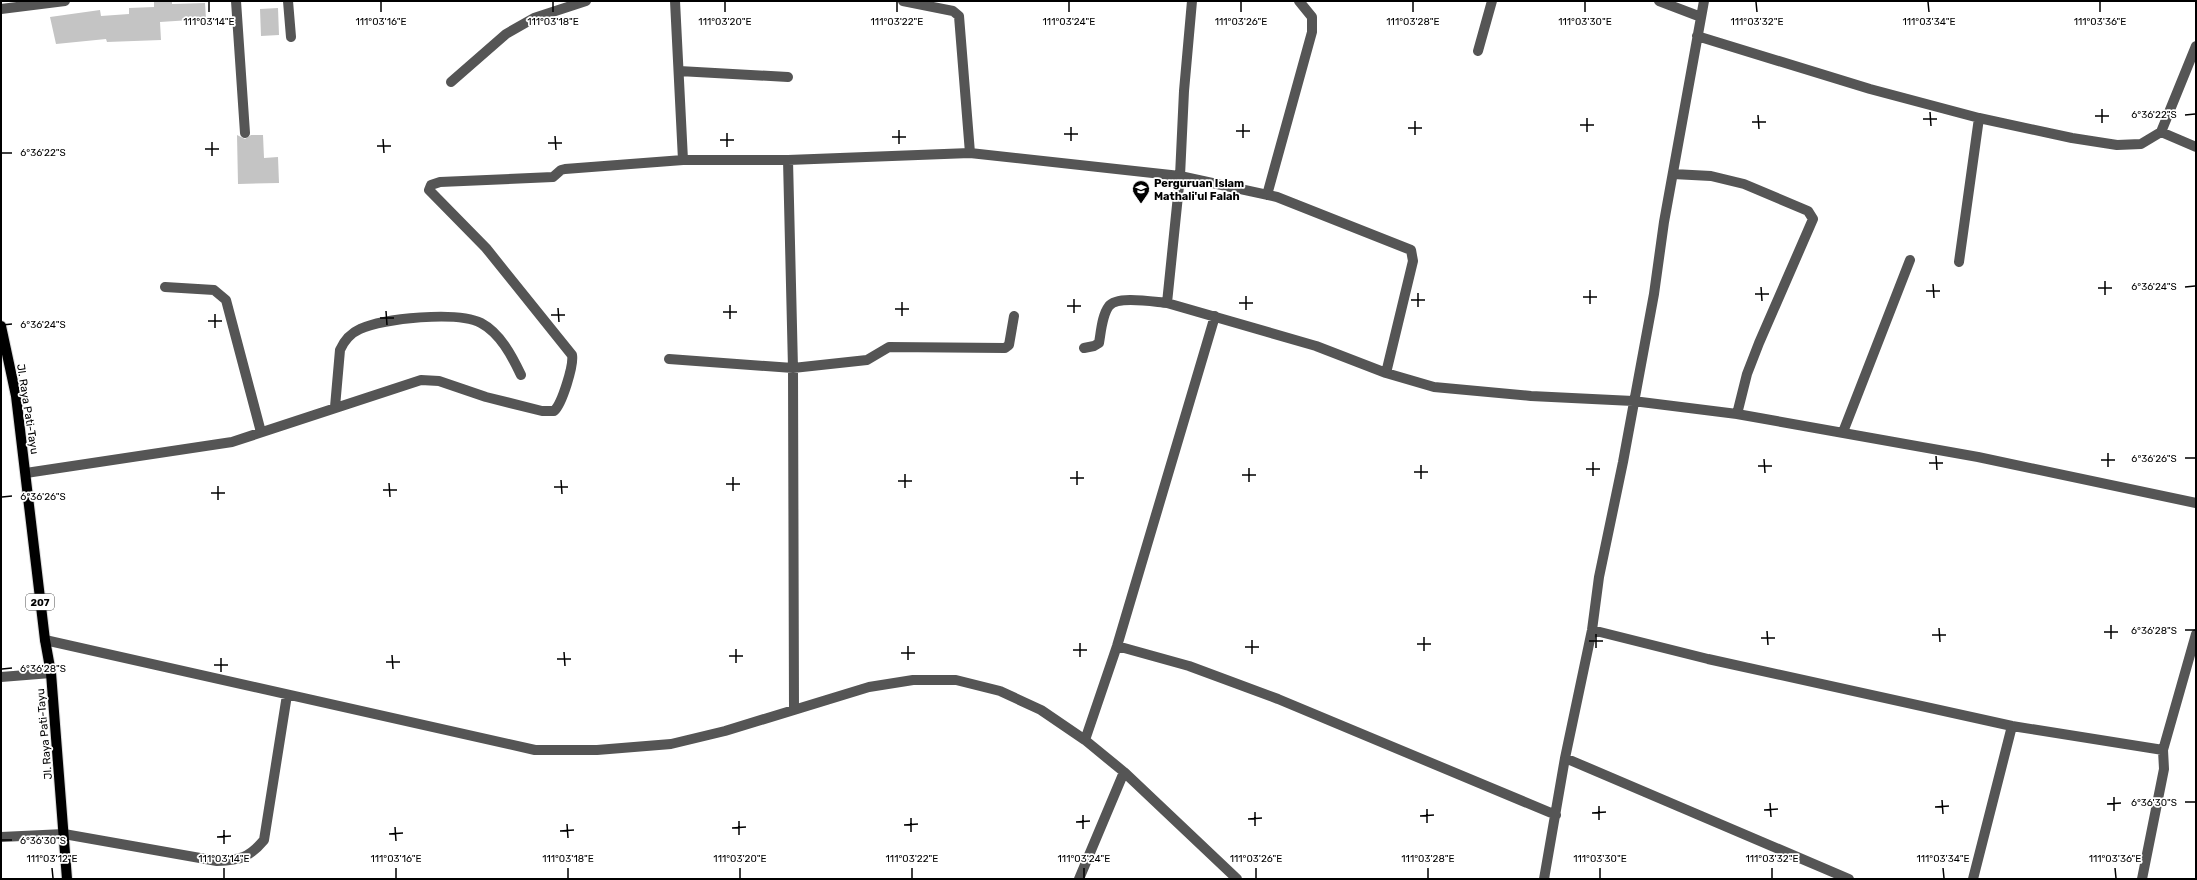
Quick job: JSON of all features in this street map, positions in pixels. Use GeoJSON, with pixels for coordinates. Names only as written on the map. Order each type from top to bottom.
{"type":"FeatureCollection","features":[{"type":"Feature","properties":{"kind":"main road","name":"Jl. Raya Pati-Tayu"},"geometry":{"type":"LineString","coordinates":[[1,326],[16,396],[45,640],[51,673],[67,879]]}},
{"type":"Feature","properties":{"kind":"street"},"geometry":{"type":"LineString","coordinates":[[1,10],[65,1]]}},
{"type":"Feature","properties":{"kind":"street"},"geometry":{"type":"LineString","coordinates":[[236,1],[245,133]]}},
{"type":"Feature","properties":{"kind":"street"},"geometry":{"type":"LineString","coordinates":[[288,1],[291,37]]}},
{"type":"Feature","properties":{"kind":"street"},"geometry":{"type":"LineString","coordinates":[[451,82],[506,34],[534,18],[586,1]]}},
{"type":"Feature","properties":{"kind":"street"},"geometry":{"type":"LineString","coordinates":[[675,1],[683,160]]}},
{"type":"Feature","properties":{"kind":"street"},"geometry":{"type":"LineString","coordinates":[[903,1],[953,11],[959,16],[970,153]]}},
{"type":"Feature","properties":{"kind":"street"},"geometry":{"type":"LineString","coordinates":[[1167,303],[1180,176],[1184,91],[1192,1]]}},
{"type":"Feature","properties":{"kind":"street"},"geometry":{"type":"LineString","coordinates":[[1267,195],[1313,27],[1310,13],[1299,1]]}},
{"type":"Feature","properties":{"kind":"street"},"geometry":{"type":"LineString","coordinates":[[1478,51],[1492,1]]}},
{"type":"Feature","properties":{"kind":"street"},"geometry":{"type":"LineString","coordinates":[[1659,1],[1701,17]]}},
{"type":"Feature","properties":{"kind":"street"},"geometry":{"type":"LineString","coordinates":[[1544,879],[1565,758],[1592,630],[1599,577],[1623,462],[1633,401],[1654,294],[1673,174],[1704,1]]}},
{"type":"Feature","properties":{"kind":"street"},"geometry":{"type":"LineString","coordinates":[[1697,36],[1870,89],[1979,118],[2072,138],[2117,145],[2141,144],[2161,132],[2196,46]]}},
{"type":"Feature","properties":{"kind":"street"},"geometry":{"type":"LineString","coordinates":[[679,71],[788,77]]}},
{"type":"Feature","properties":{"kind":"street"},"geometry":{"type":"LineString","coordinates":[[1959,262],[1979,118]]}},
{"type":"Feature","properties":{"kind":"street"},"geometry":{"type":"LineString","coordinates":[[2161,132],[2196,147]]}},
{"type":"Feature","properties":{"kind":"street"},"geometry":{"type":"LineString","coordinates":[[26,473],[209,447],[232,442],[415,381],[439,381],[486,397],[542,411],[554,411],[557,408],[572,367],[572,355],[486,248],[429,190],[433,183],[440,182],[553,177],[561,170],[565,169],[683,160],[788,160],[970,153],[1180,176],[1267,195],[1410,250],[1412,260],[1386,373]]}},
{"type":"Feature","properties":{"kind":"street"},"geometry":{"type":"LineString","coordinates":[[788,160],[793,368],[794,709]]}},
{"type":"Feature","properties":{"kind":"street"},"geometry":{"type":"LineString","coordinates":[[1673,174],[1711,176],[1744,184],[1808,211],[1813,219],[1759,343],[1747,374],[1737,414]]}},
{"type":"Feature","properties":{"kind":"street"},"geometry":{"type":"LineString","coordinates":[[1843,432],[1910,260]]}},
{"type":"Feature","properties":{"kind":"street"},"geometry":{"type":"LineString","coordinates":[[165,287],[214,290],[226,300],[261,432]]}},
{"type":"Feature","properties":{"kind":"street"},"geometry":{"type":"LineString","coordinates":[[1084,348],[1094,346],[1099,343],[1107,308],[1114,302],[1124,300],[1167,303],[1316,346],[1386,373],[1434,387],[1531,396],[1633,401],[1737,414],[1843,432],[2084,478],[2196,503]]}},
{"type":"Feature","properties":{"kind":"street"},"geometry":{"type":"LineString","coordinates":[[669,359],[793,368],[867,360],[889,347],[1005,348],[1009,345],[1014,316]]}},
{"type":"Feature","properties":{"kind":"street"},"geometry":{"type":"LineString","coordinates":[[1085,740],[1117,646],[1215,316]]}},
{"type":"Feature","properties":{"kind":"street"},"geometry":{"type":"LineString","coordinates":[[335,408],[340,350],[343,343],[349,336],[360,329],[393,320],[444,317],[479,322],[489,328],[499,339],[521,375]]}},
{"type":"Feature","properties":{"kind":"street"},"geometry":{"type":"LineString","coordinates":[[1592,630],[1708,659],[2012,726],[2163,750]]}},
{"type":"Feature","properties":{"kind":"street"},"geometry":{"type":"LineString","coordinates":[[2142,879],[2164,769],[2163,750],[2196,634]]}},
{"type":"Feature","properties":{"kind":"street"},"geometry":{"type":"LineString","coordinates":[[45,640],[535,750],[597,750],[670,744],[725,730],[877,686],[913,680],[956,680],[1000,691],[1041,710],[1085,740],[1124,772],[1237,879]]}},
{"type":"Feature","properties":{"kind":"street"},"geometry":{"type":"LineString","coordinates":[[1117,646],[1189,666],[1278,699],[1556,815]]}},
{"type":"Feature","properties":{"kind":"street"},"geometry":{"type":"LineString","coordinates":[[1,677],[51,673]]}},
{"type":"Feature","properties":{"kind":"street"},"geometry":{"type":"LineString","coordinates":[[1,836],[64,834],[217,861],[235,860],[253,853],[264,840],[287,695]]}},
{"type":"Feature","properties":{"kind":"street"},"geometry":{"type":"LineString","coordinates":[[1973,879],[2012,726]]}},
{"type":"Feature","properties":{"kind":"street"},"geometry":{"type":"LineString","coordinates":[[1565,758],[1849,879]]}},
{"type":"Feature","properties":{"kind":"street"},"geometry":{"type":"LineString","coordinates":[[1079,879],[1124,772]]}},
{"type":"Feature","properties":{"kind":"building"},"geometry":{"type":"Polygon","coordinates":[[[154,1],[172,1],[172,4],[205,3],[206,19],[160,22],[161,40],[107,42],[106,39],[56,44],[50,17],[100,10],[101,16],[129,14],[129,8],[154,7],[154,1]]]}},
{"type":"Feature","properties":{"kind":"building"},"geometry":{"type":"Polygon","coordinates":[[[278,8],[279,35],[261,36],[260,9],[278,8]]]}},
{"type":"Feature","properties":{"kind":"building"},"geometry":{"type":"Polygon","coordinates":[[[237,135],[245,139],[251,135],[263,135],[264,158],[278,157],[279,183],[238,184],[237,135]]]}},
{"type":"Feature","properties":{"kind":"place","name":"Perguruan Islam Mathali'ul Falah"},"geometry":{"type":"Point","coordinates":[1141,204]}}]}
